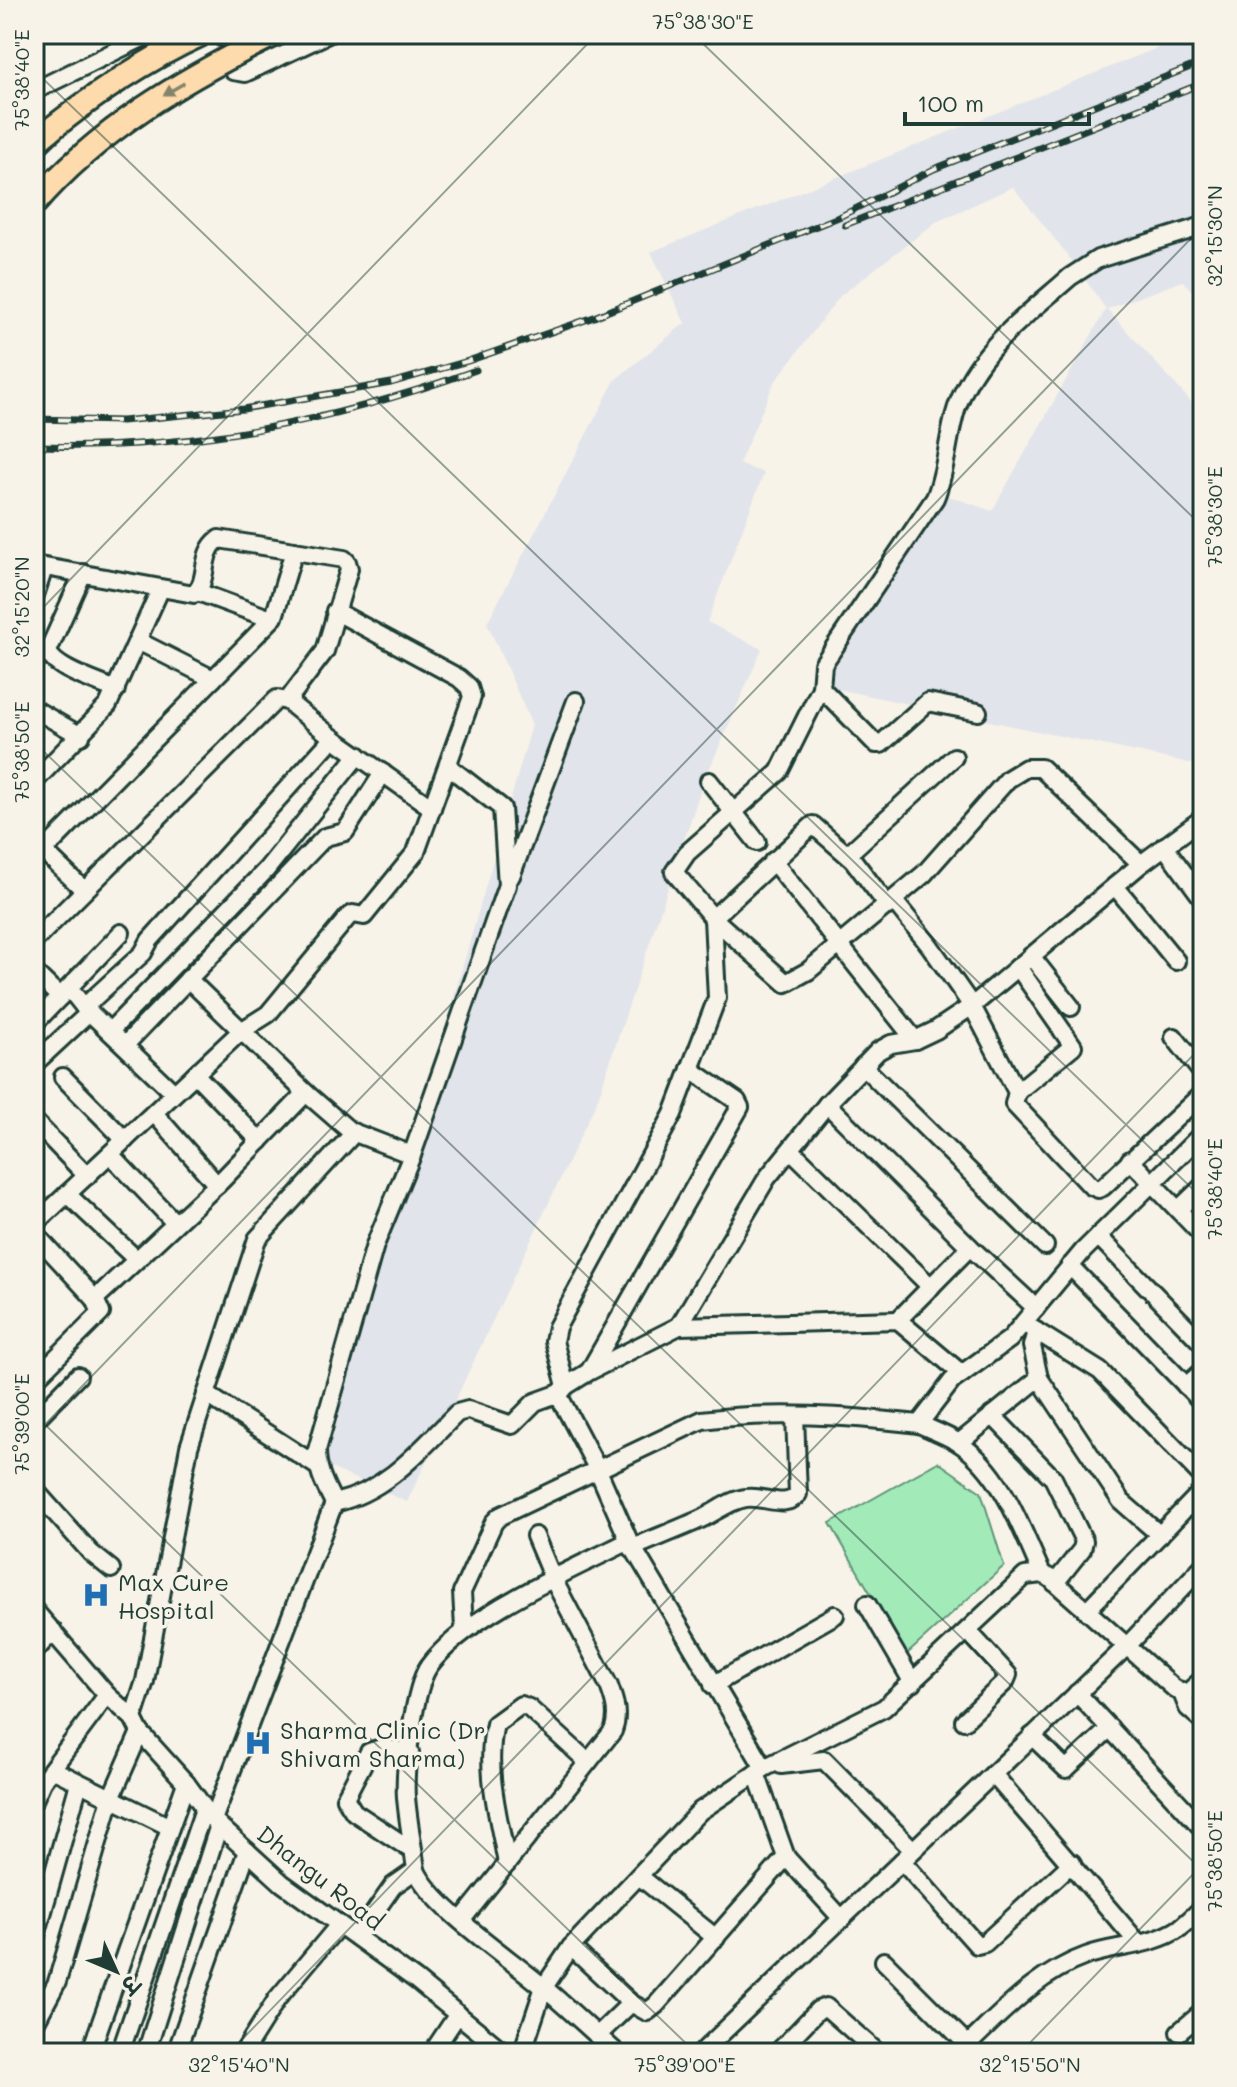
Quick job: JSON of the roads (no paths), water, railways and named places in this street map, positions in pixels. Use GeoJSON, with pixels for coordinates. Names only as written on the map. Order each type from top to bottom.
{"type":"FeatureCollection","features":[{"type":"Feature","properties":{"kind":"highway"},"geometry":{"type":"LineString","coordinates":[[34,204],[80,156],[117,126],[220,62],[267,38]]}},
{"type":"Feature","properties":{"kind":"highway"},"geometry":{"type":"LineString","coordinates":[[34,143],[105,88],[175,46],[205,40]]}},
{"type":"Feature","properties":{"kind":"street"},"geometry":{"type":"LineString","coordinates":[[34,91],[150,34]]}},
{"type":"Feature","properties":{"kind":"street"},"geometry":{"type":"LineString","coordinates":[[196,34],[233,71],[245,73],[328,34]]}},
{"type":"Feature","properties":{"kind":"street"},"geometry":{"type":"LineString","coordinates":[[34,176],[101,112],[205,40]]}},
{"type":"Feature","properties":{"kind":"street"},"geometry":{"type":"LineString","coordinates":[[1141,864],[1041,768],[1032,766],[1008,779],[924,874],[808,971],[786,983],[713,918],[675,875],[687,853],[785,764],[821,688],[826,655],[935,498],[956,410],[966,383],[983,357],[1085,266],[1098,259],[1203,226]]}},
{"type":"Feature","properties":{"kind":"street"},"geometry":{"type":"LineString","coordinates":[[198,592],[207,553],[219,539],[339,557],[347,562],[349,569],[325,651],[287,701]]}},
{"type":"Feature","properties":{"kind":"street"},"geometry":{"type":"LineString","coordinates":[[84,890],[37,851],[271,619],[277,610],[294,551]]}},
{"type":"Feature","properties":{"kind":"street"},"geometry":{"type":"LineString","coordinates":[[34,598],[39,566],[160,590],[198,592],[271,619]]}},
{"type":"Feature","properties":{"kind":"street"},"geometry":{"type":"LineString","coordinates":[[83,573],[48,651],[49,655],[54,662],[116,690]]}},
{"type":"Feature","properties":{"kind":"street"},"geometry":{"type":"LineString","coordinates":[[34,782],[102,714],[116,690],[160,590]]}},
{"type":"Feature","properties":{"kind":"street"},"geometry":{"type":"LineString","coordinates":[[34,1225],[241,1031],[268,1014],[348,917],[353,914],[364,916],[413,857],[449,767],[472,697],[469,687],[459,678],[335,611]]}},
{"type":"Feature","properties":{"kind":"street"},"geometry":{"type":"LineString","coordinates":[[138,641],[213,679]]}},
{"type":"Feature","properties":{"kind":"street"},"geometry":{"type":"LineString","coordinates":[[821,688],[879,745],[928,702],[978,712]]}},
{"type":"Feature","properties":{"kind":"street"},"geometry":{"type":"LineString","coordinates":[[37,933],[274,701],[280,699],[287,701],[333,738],[432,808]]}},
{"type":"Feature","properties":{"kind":"street"},"geometry":{"type":"LineString","coordinates":[[120,2053],[334,1503],[317,1466],[317,1450],[375,1245],[412,1155],[576,701]]}},
{"type":"Feature","properties":{"kind":"street"},"geometry":{"type":"LineString","coordinates":[[34,709],[81,736]]}},
{"type":"Feature","properties":{"kind":"street"},"geometry":{"type":"LineString","coordinates":[[34,1064],[143,953],[150,940],[333,738]]}},
{"type":"Feature","properties":{"kind":"street"},"geometry":{"type":"LineString","coordinates":[[110,1031],[266,870],[358,755]]}},
{"type":"Feature","properties":{"kind":"street"},"geometry":{"type":"LineString","coordinates":[[848,854],[954,757]]}},
{"type":"Feature","properties":{"kind":"street"},"geometry":{"type":"LineString","coordinates":[[449,767],[502,808],[507,885]]}},
{"type":"Feature","properties":{"kind":"street"},"geometry":{"type":"LineString","coordinates":[[125,1045],[325,837],[345,832],[383,773]]}},
{"type":"Feature","properties":{"kind":"street"},"geometry":{"type":"LineString","coordinates":[[709,781],[757,842]]}},
{"type":"Feature","properties":{"kind":"street"},"geometry":{"type":"LineString","coordinates":[[679,1326],[767,1178],[827,1104],[863,1066],[884,1046],[915,1040],[972,1006],[1141,864],[1203,818]]}},
{"type":"Feature","properties":{"kind":"street"},"geometry":{"type":"LineString","coordinates":[[713,918],[813,825],[848,854],[930,946],[972,1006],[1017,1092]]}},
{"type":"Feature","properties":{"kind":"street"},"geometry":{"type":"LineString","coordinates":[[1164,846],[1203,899]]}},
{"type":"Feature","properties":{"kind":"street"},"geometry":{"type":"LineString","coordinates":[[773,861],[915,1040]]}},
{"type":"Feature","properties":{"kind":"street"},"geometry":{"type":"LineString","coordinates":[[1115,886],[1176,961]]}},
{"type":"Feature","properties":{"kind":"street"},"geometry":{"type":"LineString","coordinates":[[713,918],[717,998],[669,1126],[557,1327],[554,1341],[563,1390],[560,1398],[597,1468],[630,1544],[760,1771],[786,1857],[842,1919]]}},
{"type":"Feature","properties":{"kind":"street"},"geometry":{"type":"LineString","coordinates":[[34,1024],[121,933]]}},
{"type":"Feature","properties":{"kind":"street"},"geometry":{"type":"LineString","coordinates":[[1025,962],[1071,1007]]}},
{"type":"Feature","properties":{"kind":"street"},"geometry":{"type":"LineString","coordinates":[[1025,962],[1073,1046],[1017,1092],[1014,1104],[1091,1186],[1098,1189],[1103,1187],[1203,1093]]}},
{"type":"Feature","properties":{"kind":"street"},"geometry":{"type":"LineString","coordinates":[[34,972],[87,1010],[174,1093]]}},
{"type":"Feature","properties":{"kind":"street"},"geometry":{"type":"LineString","coordinates":[[188,979],[306,1093],[354,1133],[412,1155]]}},
{"type":"Feature","properties":{"kind":"street"},"geometry":{"type":"LineString","coordinates":[[1174,1037],[1203,1074]]}},
{"type":"Feature","properties":{"kind":"street"},"geometry":{"type":"LineString","coordinates":[[863,1066],[1045,1246]]}},
{"type":"Feature","properties":{"kind":"street"},"geometry":{"type":"LineString","coordinates":[[590,1371],[740,1107],[737,1101],[690,1069]]}},
{"type":"Feature","properties":{"kind":"street"},"geometry":{"type":"LineString","coordinates":[[195,1074],[260,1141]]}},
{"type":"Feature","properties":{"kind":"street"},"geometry":{"type":"LineString","coordinates":[[63,1077],[125,1140]]}},
{"type":"Feature","properties":{"kind":"street"},"geometry":{"type":"LineString","coordinates":[[95,1299],[217,1185],[306,1093]]}},
{"type":"Feature","properties":{"kind":"street"},"geometry":{"type":"LineString","coordinates":[[827,1104],[970,1247],[1036,1308]]}},
{"type":"Feature","properties":{"kind":"street"},"geometry":{"type":"LineString","coordinates":[[154,1113],[217,1185]]}},
{"type":"Feature","properties":{"kind":"street"},"geometry":{"type":"LineString","coordinates":[[34,1121],[87,1176]]}},
{"type":"Feature","properties":{"kind":"street"},"geometry":{"type":"LineString","coordinates":[[34,2025],[57,1982],[111,1798],[136,1725],[189,1447],[257,1239],[354,1133]]}},
{"type":"Feature","properties":{"kind":"street"},"geometry":{"type":"LineString","coordinates":[[1160,1535],[1121,1501],[1039,1378],[1030,1327],[1036,1308],[1070,1266],[1203,1133]]}},
{"type":"Feature","properties":{"kind":"street"},"geometry":{"type":"LineString","coordinates":[[791,1150],[931,1287]]}},
{"type":"Feature","properties":{"kind":"street"},"geometry":{"type":"LineString","coordinates":[[110,1154],[175,1223]]}},
{"type":"Feature","properties":{"kind":"street"},"geometry":{"type":"LineString","coordinates":[[1130,1160],[1203,1236]]}},
{"type":"Feature","properties":{"kind":"street"},"geometry":{"type":"LineString","coordinates":[[1178,1210],[1203,1186]]}},
{"type":"Feature","properties":{"kind":"street"},"geometry":{"type":"LineString","coordinates":[[67,1194],[136,1259]]}},
{"type":"Feature","properties":{"kind":"street"},"geometry":{"type":"LineString","coordinates":[[34,1233],[95,1299],[101,1313],[34,1380]]}},
{"type":"Feature","properties":{"kind":"street"},"geometry":{"type":"LineString","coordinates":[[1098,1236],[1203,1344]]}},
{"type":"Feature","properties":{"kind":"street"},"geometry":{"type":"LineString","coordinates":[[898,1320],[970,1247]]}},
{"type":"Feature","properties":{"kind":"street"},"geometry":{"type":"LineString","coordinates":[[1070,1266],[1203,1403]]}},
{"type":"Feature","properties":{"kind":"street"},"geometry":{"type":"LineString","coordinates":[[334,1503],[351,1500],[380,1486],[457,1413],[468,1410],[512,1425],[535,1402],[563,1390],[590,1371],[679,1326],[898,1320],[962,1374]]}},
{"type":"Feature","properties":{"kind":"street"},"geometry":{"type":"LineString","coordinates":[[919,1424],[952,1381],[1030,1327]]}},
{"type":"Feature","properties":{"kind":"street"},"geometry":{"type":"LineString","coordinates":[[1030,1327],[1100,1371],[1203,1477]]}},
{"type":"Feature","properties":{"kind":"street"},"geometry":{"type":"LineString","coordinates":[[1186,1386],[1203,1371]]}},
{"type":"Feature","properties":{"kind":"street"},"geometry":{"type":"LineString","coordinates":[[34,1421],[78,1376]]}},
{"type":"Feature","properties":{"kind":"street"},"geometry":{"type":"LineString","coordinates":[[959,1443],[1039,1378]]}},
{"type":"Feature","properties":{"kind":"street"},"geometry":{"type":"LineString","coordinates":[[206,1394],[317,1466]]}},
{"type":"Feature","properties":{"kind":"street"},"geometry":{"type":"LineString","coordinates":[[464,1629],[462,1592],[494,1522],[507,1511],[702,1420],[739,1415],[857,1417],[919,1424],[959,1443],[991,1475],[1008,1499],[1048,1578],[1182,1693],[1190,1710],[1203,1721]]}},
{"type":"Feature","properties":{"kind":"street"},"geometry":{"type":"LineString","coordinates":[[522,2053],[544,1987],[571,1947],[700,1811],[760,1771],[884,1708],[1025,1576],[1048,1578],[1082,1549],[1084,1541],[1053,1478],[992,1415]]}},
{"type":"Feature","properties":{"kind":"street"},"geometry":{"type":"LineString","coordinates":[[617,2053],[544,1987],[461,1921],[427,1888],[416,1870],[406,1799],[422,1679],[429,1666],[464,1629],[553,1579],[630,1544],[702,1518],[734,1501],[751,1497],[788,1502],[796,1498],[795,1416]]}},
{"type":"Feature","properties":{"kind":"street"},"geometry":{"type":"LineString","coordinates":[[34,1489],[91,1553],[111,1569]]}},
{"type":"Feature","properties":{"kind":"street"},"geometry":{"type":"LineString","coordinates":[[1087,1610],[1203,1490]]}},
{"type":"Feature","properties":{"kind":"street"},"geometry":{"type":"LineString","coordinates":[[461,1921],[613,1731],[616,1721],[615,1700],[553,1579],[535,1536]]}},
{"type":"Feature","properties":{"kind":"street"},"geometry":{"type":"LineString","coordinates":[[711,2050],[842,1919],[1127,1646],[1203,1566]]}},
{"type":"Feature","properties":{"kind":"street"},"geometry":{"type":"LineString","coordinates":[[867,1604],[913,1683]]}},
{"type":"Feature","properties":{"kind":"street","name":"Dhangu Road"},"geometry":{"type":"LineString","coordinates":[[34,1610],[186,1783],[212,1818],[247,1851],[282,1883],[416,1980],[505,2053]]}},
{"type":"Feature","properties":{"kind":"street"},"geometry":{"type":"LineString","coordinates":[[713,1685],[835,1615]]}},
{"type":"Feature","properties":{"kind":"street"},"geometry":{"type":"LineString","coordinates":[[34,1652],[53,1631]]}},
{"type":"Feature","properties":{"kind":"street"},"geometry":{"type":"LineString","coordinates":[[964,1721],[1005,1682],[1008,1675],[968,1631]]}},
{"type":"Feature","properties":{"kind":"street"},"geometry":{"type":"LineString","coordinates":[[1182,1693],[1193,1690],[1203,1679]]}},
{"type":"Feature","properties":{"kind":"street"},"geometry":{"type":"LineString","coordinates":[[1077,1693],[1203,1829]]}},
{"type":"Feature","properties":{"kind":"street"},"geometry":{"type":"LineString","coordinates":[[34,1800],[52,1769],[107,1695]]}},
{"type":"Feature","properties":{"kind":"street"},"geometry":{"type":"LineString","coordinates":[[507,1864],[490,1768],[495,1724],[521,1705],[529,1708],[588,1762]]}},
{"type":"Feature","properties":{"kind":"street"},"geometry":{"type":"LineString","coordinates":[[1032,1736],[1066,1769],[1110,1728]]}},
{"type":"Feature","properties":{"kind":"street"},"geometry":{"type":"LineString","coordinates":[[410,1752],[381,1748],[369,1752],[345,1798],[354,1812],[413,1851]]}},
{"type":"Feature","properties":{"kind":"street"},"geometry":{"type":"LineString","coordinates":[[760,1771],[824,1760],[907,1856],[977,1945],[985,1943],[1072,1863]]}},
{"type":"Feature","properties":{"kind":"street"},"geometry":{"type":"LineString","coordinates":[[52,1769],[170,1827]]}},
{"type":"Feature","properties":{"kind":"street"},"geometry":{"type":"LineString","coordinates":[[993,1774],[1139,1944]]}},
{"type":"Feature","properties":{"kind":"street"},"geometry":{"type":"LineString","coordinates":[[34,1943],[79,1783]]}},
{"type":"Feature","properties":{"kind":"street"},"geometry":{"type":"LineString","coordinates":[[90,2053],[186,1783]]}},
{"type":"Feature","properties":{"kind":"street"},"geometry":{"type":"LineString","coordinates":[[146,2053],[212,1818]]}},
{"type":"Feature","properties":{"kind":"street"},"geometry":{"type":"LineString","coordinates":[[176,2053],[247,1851]]}},
{"type":"Feature","properties":{"kind":"street"},"geometry":{"type":"LineString","coordinates":[[571,1947],[631,2003],[644,2011],[651,2010],[786,1857]]}},
{"type":"Feature","properties":{"kind":"street"},"geometry":{"type":"LineString","coordinates":[[357,1937],[393,1886],[416,1870]]}},
{"type":"Feature","properties":{"kind":"street"},"geometry":{"type":"LineString","coordinates":[[639,1876],[716,1938]]}},
{"type":"Feature","properties":{"kind":"street"},"geometry":{"type":"LineString","coordinates":[[884,1961],[963,2049],[1037,1980],[1085,1956],[1139,1944],[1180,1928],[1203,1907]]}},
{"type":"Feature","properties":{"kind":"street"},"geometry":{"type":"LineString","coordinates":[[243,2053],[277,1999],[339,1925]]}},
{"type":"Feature","properties":{"kind":"street"},"geometry":{"type":"LineString","coordinates":[[597,2036],[631,2003]]}},
{"type":"Feature","properties":{"kind":"street"},"geometry":{"type":"LineString","coordinates":[[777,2053],[818,2010],[826,2007],[878,2053]]}},
{"type":"Feature","properties":{"kind":"street"},"geometry":{"type":"LineString","coordinates":[[1179,2032],[1203,2012]]}},
{"type":"Feature","properties":{"kind":"street"},"geometry":{"type":"LineString","coordinates":[[432,2053],[458,2014]]}},
{"type":"Feature","properties":{"kind":"railway"},"geometry":{"type":"LineString","coordinates":[[34,419],[122,421],[243,409],[391,383],[468,361],[594,317],[841,216],[934,169],[1203,62]]}},
{"type":"Feature","properties":{"kind":"railway"},"geometry":{"type":"LineString","coordinates":[[845,225],[1203,83]]}},
{"type":"Feature","properties":{"kind":"railway"},"geometry":{"type":"LineString","coordinates":[[34,446],[149,443],[259,429],[367,405],[476,370]]}},
{"type":"Feature","properties":{"kind":"place","name":"Max Cure Hospital"},"geometry":{"type":"Point","coordinates":[96,1595]}},
{"type":"Feature","properties":{"kind":"place","name":"Sharma Clinic (Dr Shivam Sharma)"},"geometry":{"type":"Point","coordinates":[258,1743]}}]}
